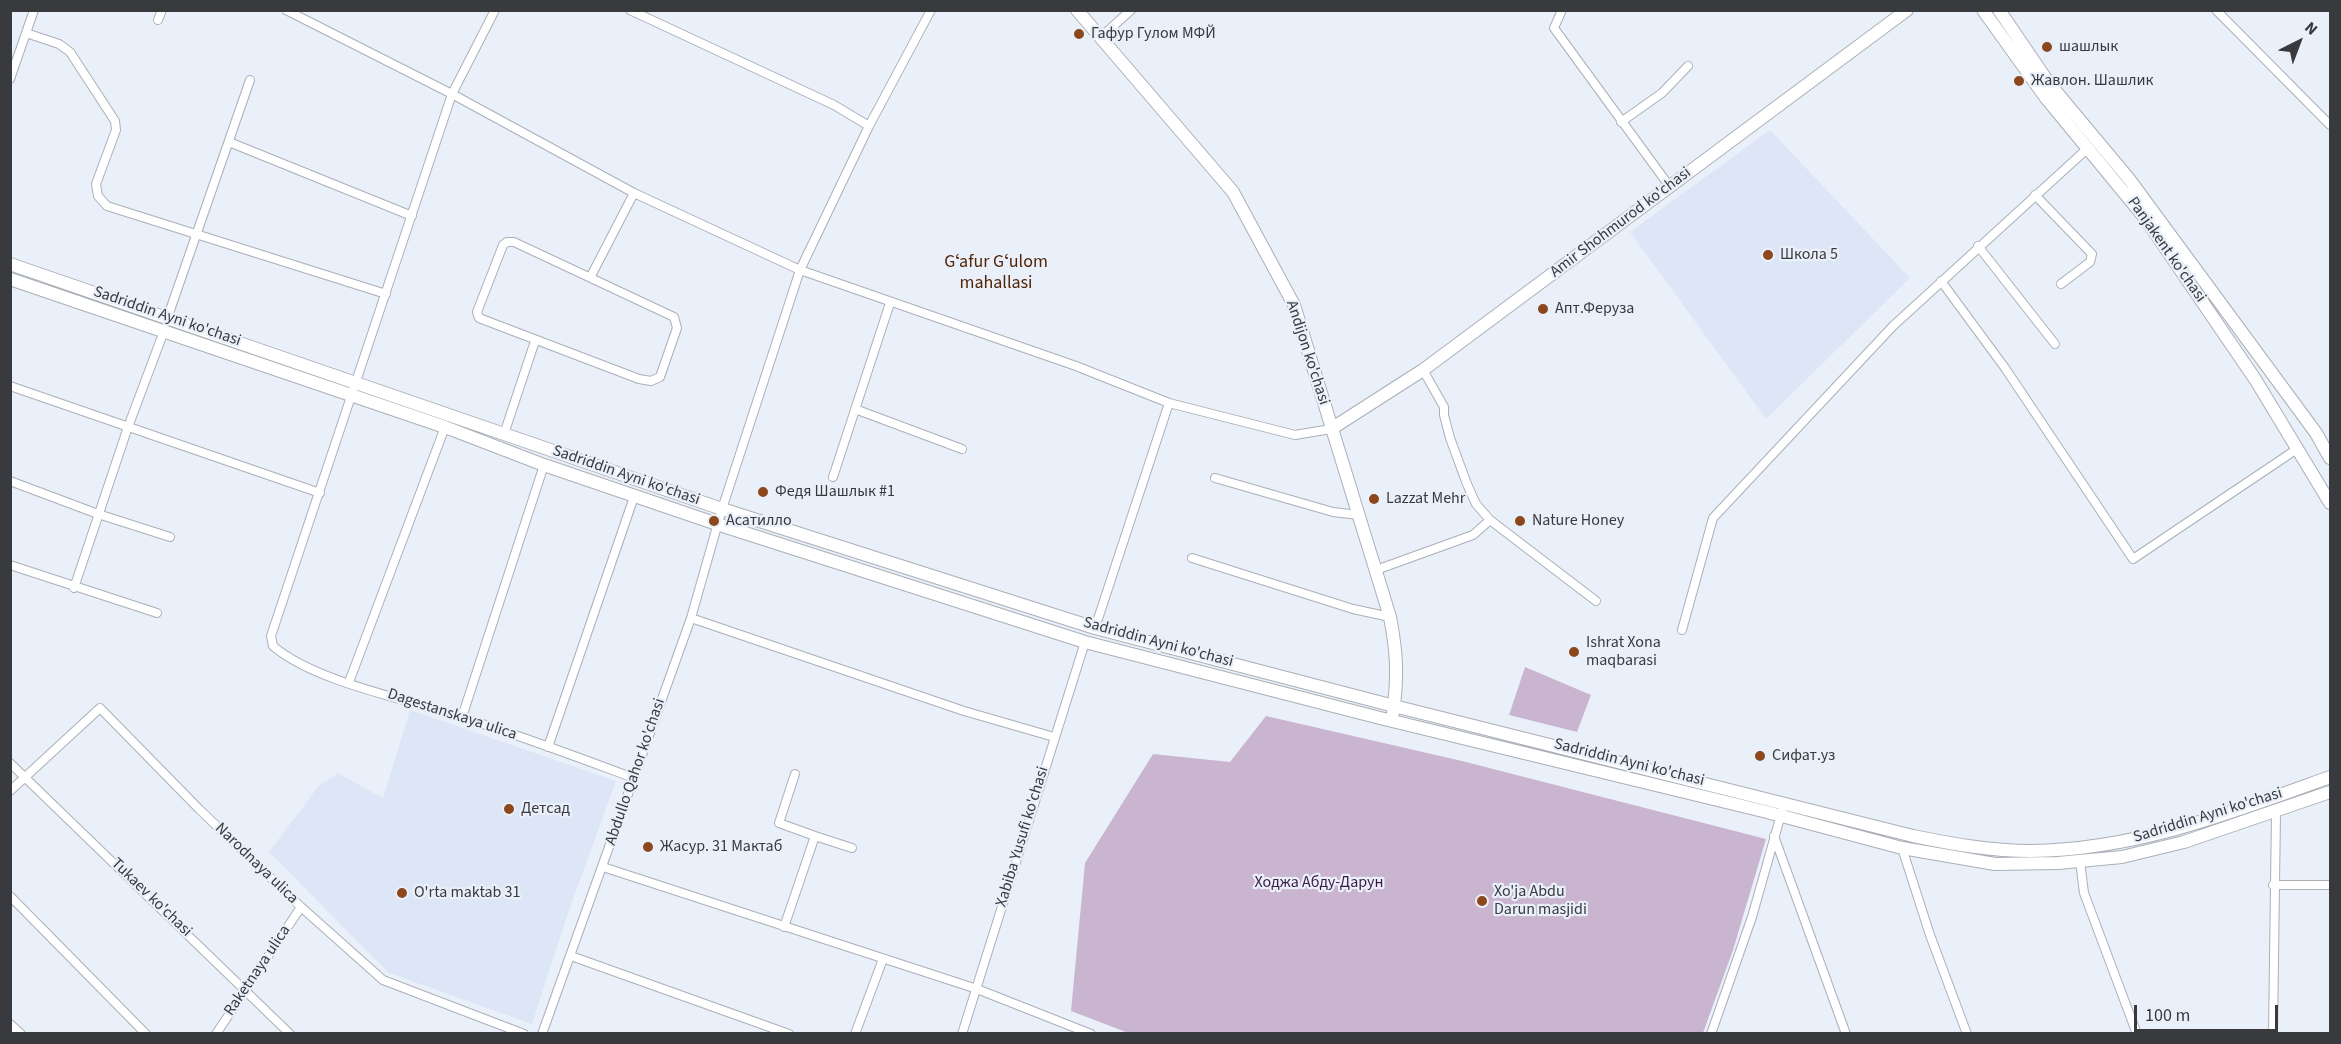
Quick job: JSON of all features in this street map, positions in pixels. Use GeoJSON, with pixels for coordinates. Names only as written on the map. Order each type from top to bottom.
{"type":"FeatureCollection","features":[{"type":"Feature","properties":{"kind":"main road","name":"Andijon ko'chasi"},"geometry":{"type":"LineString","coordinates":[[1077,10],[1233,192],[1294,305],[1390,617],[1398,653],[1391,720]]}},
{"type":"Feature","properties":{"kind":"main road","name":"Amir Shohmurod ko'chasi"},"geometry":{"type":"LineString","coordinates":[[1331,429],[1423,370],[1907,10]]}},
{"type":"Feature","properties":{"kind":"main road","name":"Panjakent ko'chasi"},"geometry":{"type":"LineString","coordinates":[[1983,10],[2039,89],[2145,218],[2255,379],[2297,449],[2326,486],[2331,503]]}},
{"type":"Feature","properties":{"kind":"main road","name":"Panjakent ko'chasi"},"geometry":{"type":"LineString","coordinates":[[1999,10],[2062,100],[2130,179],[2316,433],[2331,458]]}},
{"type":"Feature","properties":{"kind":"main road","name":"Sadriddin Ayni ko'chasi"},"geometry":{"type":"LineString","coordinates":[[10,264],[168,316],[723,509],[1095,628],[1394,706],[1785,802],[1913,836],[1971,847],[2031,851],[2122,843],[2161,834],[2331,777]]}},
{"type":"Feature","properties":{"kind":"main road","name":"Sadriddin Ayni ko'chasi"},"geometry":{"type":"LineString","coordinates":[[10,279],[445,427],[544,465],[635,494],[720,525],[1085,642],[1391,720],[1781,815],[1902,848],[1995,864],[2080,861],[2153,851],[2331,792]]}},
{"type":"Feature","properties":{"kind":"main road"},"geometry":{"type":"LineString","coordinates":[[164,331],[168,316]]}},
{"type":"Feature","properties":{"kind":"street"},"geometry":{"type":"LineString","coordinates":[[10,79],[34,10]]}},
{"type":"Feature","properties":{"kind":"street"},"geometry":{"type":"LineString","coordinates":[[158,20],[162,10]]}},
{"type":"Feature","properties":{"kind":"street"},"geometry":{"type":"LineString","coordinates":[[286,10],[452,94],[634,193],[800,270],[1076,366],[1169,403],[1295,435],[1331,429]]}},
{"type":"Feature","properties":{"kind":"street"},"geometry":{"type":"LineString","coordinates":[[10,386],[320,493],[452,94],[495,10]]}},
{"type":"Feature","properties":{"kind":"street"},"geometry":{"type":"LineString","coordinates":[[630,10],[834,105],[869,126]]}},
{"type":"Feature","properties":{"kind":"street","name":"Abdullo Qahor ko'chasi"},"geometry":{"type":"LineString","coordinates":[[542,1034],[691,618],[723,509],[800,270],[869,126],[931,10]]}},
{"type":"Feature","properties":{"kind":"street"},"geometry":{"type":"LineString","coordinates":[[1101,37],[1131,10]]}},
{"type":"Feature","properties":{"kind":"street"},"geometry":{"type":"LineString","coordinates":[[1562,10],[1554,28],[1670,187]]}},
{"type":"Feature","properties":{"kind":"street"},"geometry":{"type":"LineString","coordinates":[[2216,10],[2331,125]]}},
{"type":"Feature","properties":{"kind":"street"},"geometry":{"type":"LineString","coordinates":[[26,33],[59,44],[69,52],[115,121],[116,129],[96,184],[98,196],[107,206],[386,294]]}},
{"type":"Feature","properties":{"kind":"street"},"geometry":{"type":"LineString","coordinates":[[1621,122],[1662,93],[1688,66]]}},
{"type":"Feature","properties":{"kind":"street"},"geometry":{"type":"LineString","coordinates":[[168,316],[250,80]]}},
{"type":"Feature","properties":{"kind":"street"},"geometry":{"type":"LineString","coordinates":[[229,142],[412,216]]}},
{"type":"Feature","properties":{"kind":"street"},"geometry":{"type":"LineString","coordinates":[[1682,630],[1713,518],[1893,326],[2088,148]]}},
{"type":"Feature","properties":{"kind":"street"},"geometry":{"type":"LineString","coordinates":[[591,276],[634,193]]}},
{"type":"Feature","properties":{"kind":"street"},"geometry":{"type":"LineString","coordinates":[[2035,195],[2092,254],[2090,262],[2061,284]]}},
{"type":"Feature","properties":{"kind":"street"},"geometry":{"type":"LineString","coordinates":[[507,242],[514,242],[591,276],[674,317],[677,328],[660,377],[651,381],[639,379],[479,318],[477,312],[503,245],[507,242]]}},
{"type":"Feature","properties":{"kind":"street"},"geometry":{"type":"LineString","coordinates":[[1978,246],[2055,344]]}},
{"type":"Feature","properties":{"kind":"street"},"geometry":{"type":"LineString","coordinates":[[1941,281],[2005,368],[2133,559],[2297,449]]}},
{"type":"Feature","properties":{"kind":"street"},"geometry":{"type":"LineString","coordinates":[[833,477],[890,303]]}},
{"type":"Feature","properties":{"kind":"street"},"geometry":{"type":"LineString","coordinates":[[74,588],[128,427],[164,331]]}},
{"type":"Feature","properties":{"kind":"street"},"geometry":{"type":"LineString","coordinates":[[504,434],[535,341]]}},
{"type":"Feature","properties":{"kind":"street"},"geometry":{"type":"LineString","coordinates":[[1423,370],[1444,407],[1450,438],[1476,504],[1490,520],[1596,601]]}},
{"type":"Feature","properties":{"kind":"street"},"geometry":{"type":"LineString","coordinates":[[1095,628],[1169,403]]}},
{"type":"Feature","properties":{"kind":"street"},"geometry":{"type":"LineString","coordinates":[[855,409],[962,449]]}},
{"type":"Feature","properties":{"kind":"street"},"geometry":{"type":"LineString","coordinates":[[349,682],[445,427]]}},
{"type":"Feature","properties":{"kind":"street"},"geometry":{"type":"LineString","coordinates":[[462,717],[544,465]]}},
{"type":"Feature","properties":{"kind":"street"},"geometry":{"type":"LineString","coordinates":[[1215,478],[1333,512],[1359,515]]}},
{"type":"Feature","properties":{"kind":"street"},"geometry":{"type":"LineString","coordinates":[[10,481],[98,514],[170,537]]}},
{"type":"Feature","properties":{"kind":"street","name":"Dagestanskaya ulica"},"geometry":{"type":"LineString","coordinates":[[320,493],[271,636],[273,646],[305,666],[462,717],[634,778]]}},
{"type":"Feature","properties":{"kind":"street"},"geometry":{"type":"LineString","coordinates":[[548,747],[635,494]]}},
{"type":"Feature","properties":{"kind":"street"},"geometry":{"type":"LineString","coordinates":[[1376,570],[1473,535],[1490,520]]}},
{"type":"Feature","properties":{"kind":"street"},"geometry":{"type":"LineString","coordinates":[[1192,558],[1353,609],[1390,617]]}},
{"type":"Feature","properties":{"kind":"street"},"geometry":{"type":"LineString","coordinates":[[10,565],[74,588],[156,613]]}},
{"type":"Feature","properties":{"kind":"street"},"geometry":{"type":"LineString","coordinates":[[691,618],[964,711],[1054,737]]}},
{"type":"Feature","properties":{"kind":"street","name":"Xabiba Yusufi ko'chasi"},"geometry":{"type":"LineString","coordinates":[[962,1034],[1085,642]]}},
{"type":"Feature","properties":{"kind":"street","name":"Narodnaya ulica"},"geometry":{"type":"LineString","coordinates":[[24,777],[100,708],[199,809],[301,907],[383,980],[524,1034]]}},
{"type":"Feature","properties":{"kind":"street","name":"Tukaev ko'chasi"},"geometry":{"type":"LineString","coordinates":[[10,763],[247,989],[290,1034]]}},
{"type":"Feature","properties":{"kind":"street"},"geometry":{"type":"LineString","coordinates":[[795,774],[779,823],[852,848]]}},
{"type":"Feature","properties":{"kind":"street"},"geometry":{"type":"LineString","coordinates":[[10,791],[24,777]]}},
{"type":"Feature","properties":{"kind":"street"},"geometry":{"type":"LineString","coordinates":[[1711,1034],[1752,917],[1785,802]]}},
{"type":"Feature","properties":{"kind":"street"},"geometry":{"type":"LineString","coordinates":[[2273,1034],[2273,885],[2276,812]]}},
{"type":"Feature","properties":{"kind":"street"},"geometry":{"type":"LineString","coordinates":[[1774,835],[1846,1034]]}},
{"type":"Feature","properties":{"kind":"street"},"geometry":{"type":"LineString","coordinates":[[784,927],[816,836]]}},
{"type":"Feature","properties":{"kind":"street"},"geometry":{"type":"LineString","coordinates":[[1902,848],[1926,925],[1966,1034]]}},
{"type":"Feature","properties":{"kind":"street"},"geometry":{"type":"LineString","coordinates":[[2080,861],[2084,893],[2137,1034]]}},
{"type":"Feature","properties":{"kind":"street"},"geometry":{"type":"LineString","coordinates":[[603,867],[976,989],[1073,1030],[1091,1034]]}},
{"type":"Feature","properties":{"kind":"street"},"geometry":{"type":"LineString","coordinates":[[2273,885],[2331,885]]}},
{"type":"Feature","properties":{"kind":"street"},"geometry":{"type":"LineString","coordinates":[[10,896],[146,1034]]}},
{"type":"Feature","properties":{"kind":"street","name":"Raketnaya ulica"},"geometry":{"type":"LineString","coordinates":[[216,1034],[301,907]]}},
{"type":"Feature","properties":{"kind":"street"},"geometry":{"type":"LineString","coordinates":[[571,956],[789,1034]]}},
{"type":"Feature","properties":{"kind":"street"},"geometry":{"type":"LineString","coordinates":[[855,1034],[883,959]]}},
{"type":"Feature","properties":{"kind":"street"},"geometry":{"type":"LineString","coordinates":[[10,1024],[21,1034]]}},
{"type":"Feature","properties":{"kind":"shaded area","name":"Школа 5"},"geometry":{"type":"Polygon","coordinates":[[[1770,130],[1910,278],[1766,419],[1630,232],[1770,130]]]}},
{"type":"Feature","properties":{"kind":"shaded area"},"geometry":{"type":"Polygon","coordinates":[[[410,710],[616,781],[567,916],[532,1024],[389,973],[269,852],[318,787],[338,773],[383,798],[410,710]]]}},
{"type":"Feature","properties":{"kind":"green space"},"geometry":{"type":"Polygon","coordinates":[[[1525,667],[1591,695],[1577,732],[1509,715],[1525,667]]]}},
{"type":"Feature","properties":{"kind":"green space","name":"Ходжа Абду-Дарун"},"geometry":{"type":"Polygon","coordinates":[[[1266,716],[1462,761],[1766,839],[1733,950],[1703,1033],[1131,1034],[1071,1011],[1085,863],[1153,754],[1230,762],[1266,716]]]}},
{"type":"Feature","properties":{"kind":"place","name":"Гафур Гулом МФЙ"},"geometry":{"type":"Point","coordinates":[1079,34]}},
{"type":"Feature","properties":{"kind":"place","name":"шашлык"},"geometry":{"type":"Point","coordinates":[2047,47]}},
{"type":"Feature","properties":{"kind":"place","name":"Жавлон. Шашлик"},"geometry":{"type":"Point","coordinates":[2019,81]}},
{"type":"Feature","properties":{"kind":"place","name":"Школа 5"},"geometry":{"type":"Point","coordinates":[1768,255]}},
{"type":"Feature","properties":{"kind":"place","name":"Апт.Феруза"},"geometry":{"type":"Point","coordinates":[1543,309]}},
{"type":"Feature","properties":{"kind":"place","name":"Федя Шашлык #1"},"geometry":{"type":"Point","coordinates":[763,492]}},
{"type":"Feature","properties":{"kind":"place","name":"Lazzat Mehr"},"geometry":{"type":"Point","coordinates":[1374,499]}},
{"type":"Feature","properties":{"kind":"place","name":"Асатилло"},"geometry":{"type":"Point","coordinates":[714,521]}},
{"type":"Feature","properties":{"kind":"place","name":"Nature Honey"},"geometry":{"type":"Point","coordinates":[1520,521]}},
{"type":"Feature","properties":{"kind":"place","name":"Ishrat Хоnа mаqbаrasi"},"geometry":{"type":"Point","coordinates":[1574,652]}},
{"type":"Feature","properties":{"kind":"place","name":"Сифат.уз"},"geometry":{"type":"Point","coordinates":[1760,756]}},
{"type":"Feature","properties":{"kind":"place","name":"Детсад"},"geometry":{"type":"Point","coordinates":[509,809]}},
{"type":"Feature","properties":{"kind":"place","name":"Жасур. 31 Мактаб"},"geometry":{"type":"Point","coordinates":[648,847]}},
{"type":"Feature","properties":{"kind":"place","name":"O'rta maktab 31"},"geometry":{"type":"Point","coordinates":[402,893]}},
{"type":"Feature","properties":{"kind":"place","name":"Xo'ja Abdu Darun masjidi"},"geometry":{"type":"Point","coordinates":[1482,901]}},
{"type":"Feature","properties":{"kind":"district","name":"Gʻafur Gʻulom mahallasi"},"geometry":{"type":"Point","coordinates":[996,273]}}]}
